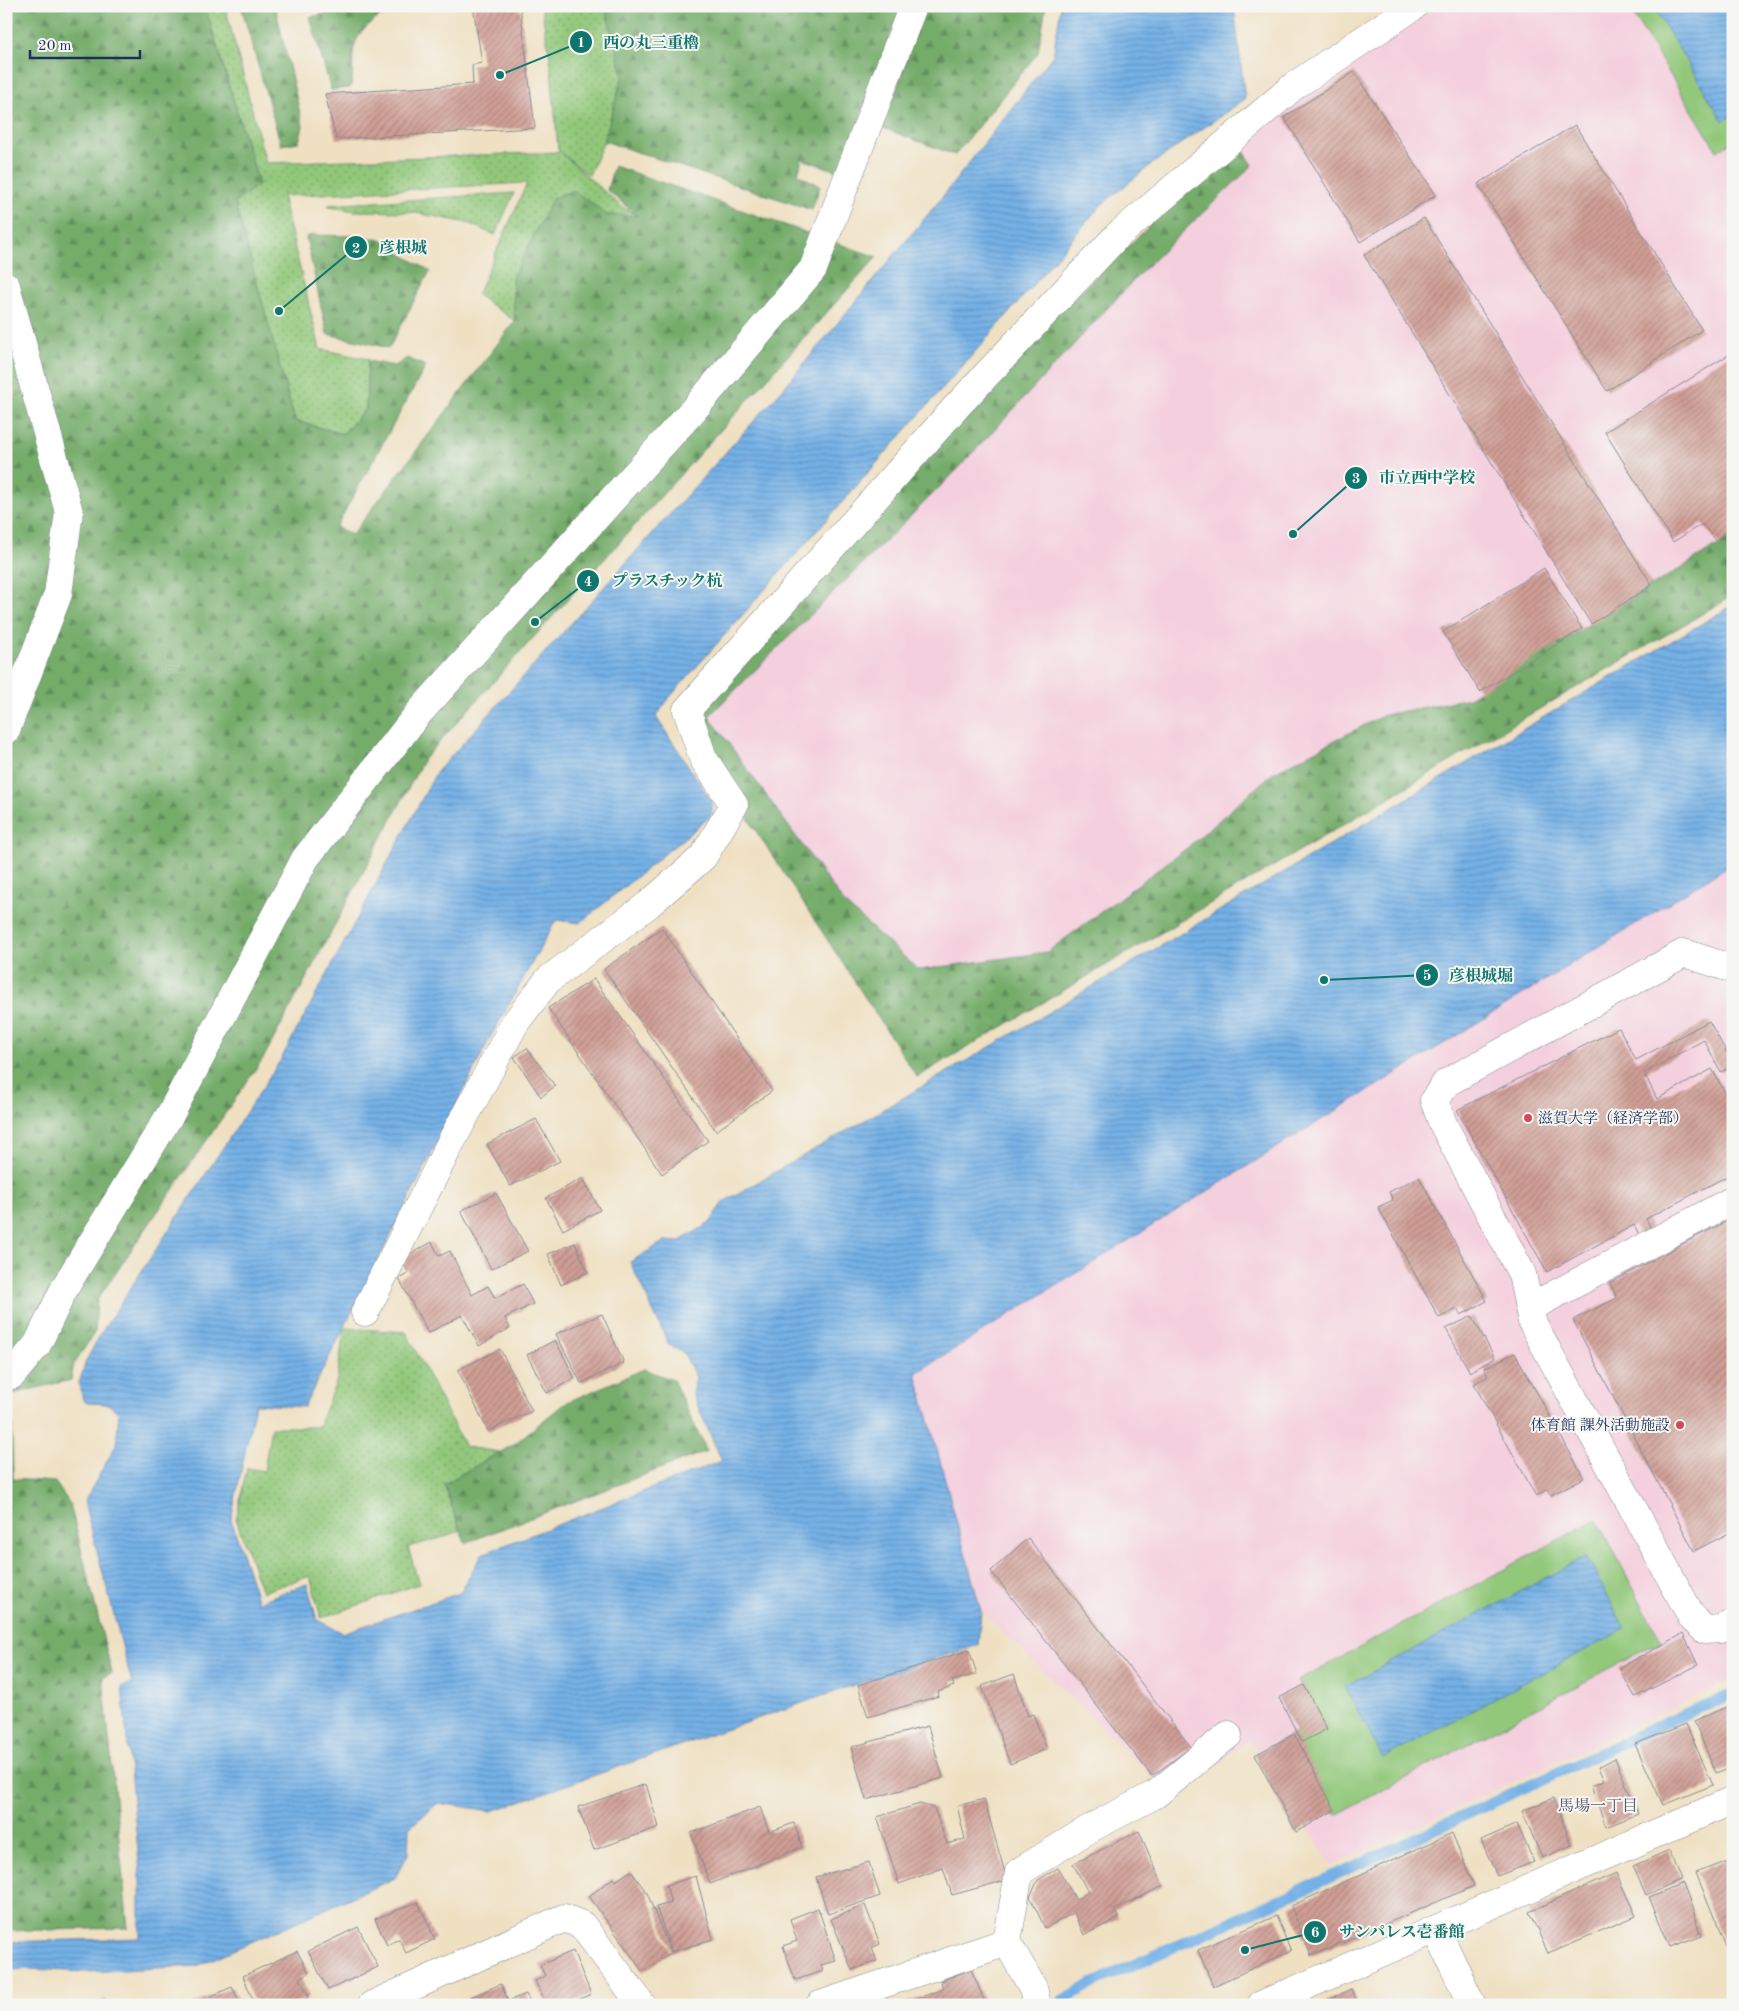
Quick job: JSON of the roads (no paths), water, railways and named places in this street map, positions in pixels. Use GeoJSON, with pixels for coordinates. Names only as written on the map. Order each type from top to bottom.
{"type":"FeatureCollection","features":[{"type":"Feature","properties":{"kind":"street"},"geometry":{"type":"LineString","coordinates":[[6,1375],[12,1375],[37,1346],[65,1286],[171,1113],[305,859],[417,715],[695,408],[813,269],[913,6]]}},
{"type":"Feature","properties":{"kind":"street"},"geometry":{"type":"LineString","coordinates":[[365,1312],[451,1142],[515,1023],[548,980],[649,904],[703,857],[734,805],[703,758],[687,710],[958,405],[1117,236],[1294,86],[1414,6]]}},
{"type":"Feature","properties":{"kind":"street"},"geometry":{"type":"LineString","coordinates":[[6,286],[69,512],[58,594],[6,730]]}},
{"type":"Feature","properties":{"kind":"street"},"geometry":{"type":"LineString","coordinates":[[1733,969],[1684,953],[1446,1082],[1434,1100],[1443,1124],[1522,1274],[1532,1322],[1693,1619],[1705,1630],[1721,1629],[1733,1623]]}},
{"type":"Feature","properties":{"kind":"street"},"geometry":{"type":"LineString","coordinates":[[1529,1308],[1733,1200]]}},
{"type":"Feature","properties":{"kind":"street"},"geometry":{"type":"LineString","coordinates":[[1037,2005],[1032,1988],[1007,1942],[1019,1868],[1193,1772],[1228,1735]]}},
{"type":"Feature","properties":{"kind":"street"},"geometry":{"type":"LineString","coordinates":[[1261,2005],[1733,1800]]}},
{"type":"Feature","properties":{"kind":"street"},"geometry":{"type":"LineString","coordinates":[[372,2005],[564,1918],[582,1925],[630,1998]]}},
{"type":"Feature","properties":{"kind":"street"},"geometry":{"type":"LineString","coordinates":[[1436,1929],[1472,2005]]}},
{"type":"Feature","properties":{"kind":"street"},"geometry":{"type":"LineString","coordinates":[[820,2005],[1007,1942]]}},
{"type":"Feature","properties":{"kind":"water"},"geometry":{"type":"Polygon","coordinates":[[[1061,6],[1234,6],[1245,99],[1152,164],[1101,205],[997,327],[669,698],[656,717],[713,803],[711,816],[580,923],[556,920],[490,1038],[304,1407],[255,1404],[231,1519],[258,1602],[307,1584],[317,1620],[343,1633],[460,1593],[482,1554],[722,1461],[692,1393],[696,1377],[683,1352],[669,1345],[630,1262],[665,1241],[678,1242],[710,1223],[723,1202],[977,1055],[1733,605],[1733,863],[916,1373],[981,1611],[978,1645],[851,1686],[492,1811],[438,1803],[409,1828],[408,1854],[395,1878],[197,1966],[86,1972],[34,1969],[6,1970],[6,1942],[140,1938],[140,1872],[122,1687],[132,1683],[84,1502],[116,1445],[119,1413],[108,1404],[87,1403],[83,1400],[79,1383],[86,1361],[101,1333],[280,1061],[436,773],[782,390],[944,195],[1053,55],[1061,6]]]}},
{"type":"Feature","properties":{"kind":"water"},"geometry":{"type":"Polygon","coordinates":[[[1653,6],[1733,6],[1733,115],[1723,121],[1653,6]]]}},
{"type":"Feature","properties":{"kind":"water"},"geometry":{"type":"Polygon","coordinates":[[[1586,1556],[1625,1629],[1383,1758],[1345,1687],[1586,1556]]]}},
{"type":"Feature","properties":{"kind":"waterway"},"geometry":{"type":"LineString","coordinates":[[1062,2000],[1095,1982],[1294,1894],[1685,1714],[1733,1694]]}},
{"type":"Feature","properties":{"kind":"place","name":"西の丸三重櫓"},"geometry":{"type":"Point","coordinates":[500,75]}},
{"type":"Feature","properties":{"kind":"place","name":"彦根城"},"geometry":{"type":"Point","coordinates":[279,311]}},
{"type":"Feature","properties":{"kind":"place","name":"市立西中学校"},"geometry":{"type":"Point","coordinates":[1293,534]}},
{"type":"Feature","properties":{"kind":"place","name":"プラスチック杭"},"geometry":{"type":"Point","coordinates":[535,622]}},
{"type":"Feature","properties":{"kind":"place","name":"彦根城堀"},"geometry":{"type":"Point","coordinates":[1324,980]}},
{"type":"Feature","properties":{"kind":"place","name":"滋賀大学（経済学部）"},"geometry":{"type":"Point","coordinates":[1528,1118]}},
{"type":"Feature","properties":{"kind":"place","name":"体育館 課外活動施設"},"geometry":{"type":"Point","coordinates":[1680,1425]}},
{"type":"Feature","properties":{"kind":"place","name":"サンパレス壱番館"},"geometry":{"type":"Point","coordinates":[1245,1950]}},
{"type":"Feature","properties":{"kind":"district","name":"馬場一丁目"},"geometry":{"type":"Point","coordinates":[1598,1805]}}]}
